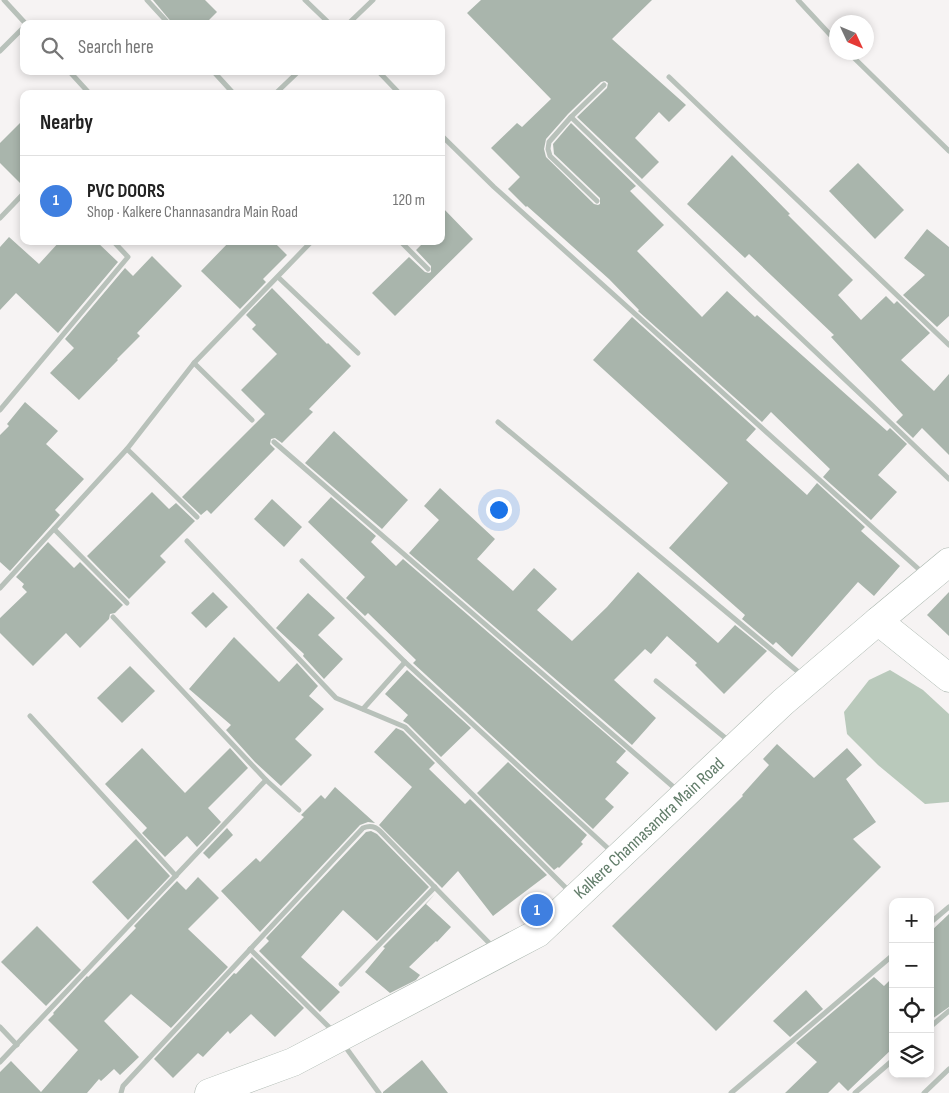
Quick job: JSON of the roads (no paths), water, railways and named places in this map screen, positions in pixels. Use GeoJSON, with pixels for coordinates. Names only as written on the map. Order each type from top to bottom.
{"type":"FeatureCollection","features":[{"type":"Feature","properties":{"kind":"main road","name":"Kalkere Channasandra Main Road"},"geometry":{"type":"LineString","coordinates":[[209,1093],[293,1062],[538,933],[735,746],[808,680],[939,570]]}},
{"type":"Feature","properties":{"kind":"main road"},"geometry":{"type":"LineString","coordinates":[[878,621],[949,678]]}},
{"type":"Feature","properties":{"kind":"street"},"geometry":{"type":"LineString","coordinates":[[4,0],[22,20]]}},
{"type":"Feature","properties":{"kind":"street"},"geometry":{"type":"LineString","coordinates":[[147,0],[165,20]]}},
{"type":"Feature","properties":{"kind":"street"},"geometry":{"type":"LineString","coordinates":[[305,0],[326,20]]}},
{"type":"Feature","properties":{"kind":"street"},"geometry":{"type":"LineString","coordinates":[[352,20],[372,0]]}},
{"type":"Feature","properties":{"kind":"street"},"geometry":{"type":"LineString","coordinates":[[798,0],[829,33]]}},
{"type":"Feature","properties":{"kind":"street"},"geometry":{"type":"LineString","coordinates":[[0,51],[20,31]]}},
{"type":"Feature","properties":{"kind":"street"},"geometry":{"type":"LineString","coordinates":[[856,60],[949,152]]}},
{"type":"Feature","properties":{"kind":"street"},"geometry":{"type":"LineString","coordinates":[[73,75],[86,90]]}},
{"type":"Feature","properties":{"kind":"street"},"geometry":{"type":"LineString","coordinates":[[217,75],[230,90]]}},
{"type":"Feature","properties":{"kind":"street"},"geometry":{"type":"LineString","coordinates":[[279,90],[295,75]]}},
{"type":"Feature","properties":{"kind":"street"},"geometry":{"type":"LineString","coordinates":[[382,75],[396,90]]}},
{"type":"Feature","properties":{"kind":"street"},"geometry":{"type":"LineString","coordinates":[[669,77],[949,345]]}},
{"type":"Feature","properties":{"kind":"street"},"geometry":{"type":"LineString","coordinates":[[597,200],[550,156],[548,149],[550,142],[571,116],[604,85]]}},
{"type":"Feature","properties":{"kind":"street"},"geometry":{"type":"LineString","coordinates":[[571,116],[750,291],[874,406],[949,480]]}},
{"type":"Feature","properties":{"kind":"street"},"geometry":{"type":"LineString","coordinates":[[445,138],[494,187],[939,570]]}},
{"type":"Feature","properties":{"kind":"street"},"geometry":{"type":"LineString","coordinates":[[0,218],[20,197]]}},
{"type":"Feature","properties":{"kind":"street"},"geometry":{"type":"LineString","coordinates":[[0,410],[128,257],[117,245]]}},
{"type":"Feature","properties":{"kind":"street"},"geometry":{"type":"LineString","coordinates":[[0,588],[127,449],[194,364],[308,245]]}},
{"type":"Feature","properties":{"kind":"street"},"geometry":{"type":"LineString","coordinates":[[404,245],[428,269]]}},
{"type":"Feature","properties":{"kind":"street"},"geometry":{"type":"LineString","coordinates":[[278,277],[358,353]]}},
{"type":"Feature","properties":{"kind":"street"},"geometry":{"type":"LineString","coordinates":[[194,364],[252,420]]}},
{"type":"Feature","properties":{"kind":"street"},"geometry":{"type":"LineString","coordinates":[[498,422],[808,680]]}},
{"type":"Feature","properties":{"kind":"street"},"geometry":{"type":"LineString","coordinates":[[274,442],[684,795]]}},
{"type":"Feature","properties":{"kind":"street"},"geometry":{"type":"LineString","coordinates":[[127,449],[197,517]]}},
{"type":"Feature","properties":{"kind":"street"},"geometry":{"type":"LineString","coordinates":[[54,529],[127,603]]}},
{"type":"Feature","properties":{"kind":"street"},"geometry":{"type":"LineString","coordinates":[[187,541],[336,698],[405,727],[576,897]]}},
{"type":"Feature","properties":{"kind":"street"},"geometry":{"type":"LineString","coordinates":[[302,561],[405,662],[618,857]]}},
{"type":"Feature","properties":{"kind":"street"},"geometry":{"type":"LineString","coordinates":[[113,617],[266,780],[298,810]]}},
{"type":"Feature","properties":{"kind":"street"},"geometry":{"type":"LineString","coordinates":[[363,709],[405,662]]}},
{"type":"Feature","properties":{"kind":"street"},"geometry":{"type":"LineString","coordinates":[[656,681],[735,746]]}},
{"type":"Feature","properties":{"kind":"street"},"geometry":{"type":"LineString","coordinates":[[30,716],[176,876]]}},
{"type":"Feature","properties":{"kind":"street"},"geometry":{"type":"LineString","coordinates":[[0,1062],[266,780]]}},
{"type":"Feature","properties":{"kind":"street"},"geometry":{"type":"LineString","coordinates":[[121,1093],[123,1086],[141,1066],[363,828],[368,826],[373,826],[380,831],[499,953]]}},
{"type":"Feature","properties":{"kind":"street"},"geometry":{"type":"LineString","coordinates":[[341,984],[435,887]]}},
{"type":"Feature","properties":{"kind":"street"},"geometry":{"type":"LineString","coordinates":[[934,920],[949,907]]}},
{"type":"Feature","properties":{"kind":"street"},"geometry":{"type":"LineString","coordinates":[[250,949],[338,1037],[379,1093]]}},
{"type":"Feature","properties":{"kind":"street"},"geometry":{"type":"LineString","coordinates":[[731,1093],[889,958]]}},
{"type":"Feature","properties":{"kind":"street"},"geometry":{"type":"LineString","coordinates":[[934,1024],[949,1011]]}},
{"type":"Feature","properties":{"kind":"street"},"geometry":{"type":"LineString","coordinates":[[0,1027],[17,1044]]}},
{"type":"Feature","properties":{"kind":"street"},"geometry":{"type":"LineString","coordinates":[[855,1093],[889,1063]]}},
{"type":"Feature","properties":{"kind":"street"},"geometry":{"type":"LineString","coordinates":[[924,1093],[949,1069]]}},
{"type":"Feature","properties":{"kind":"place","name":"PVC DOORS"},"geometry":{"type":"Point","coordinates":[537,910]}}]}
